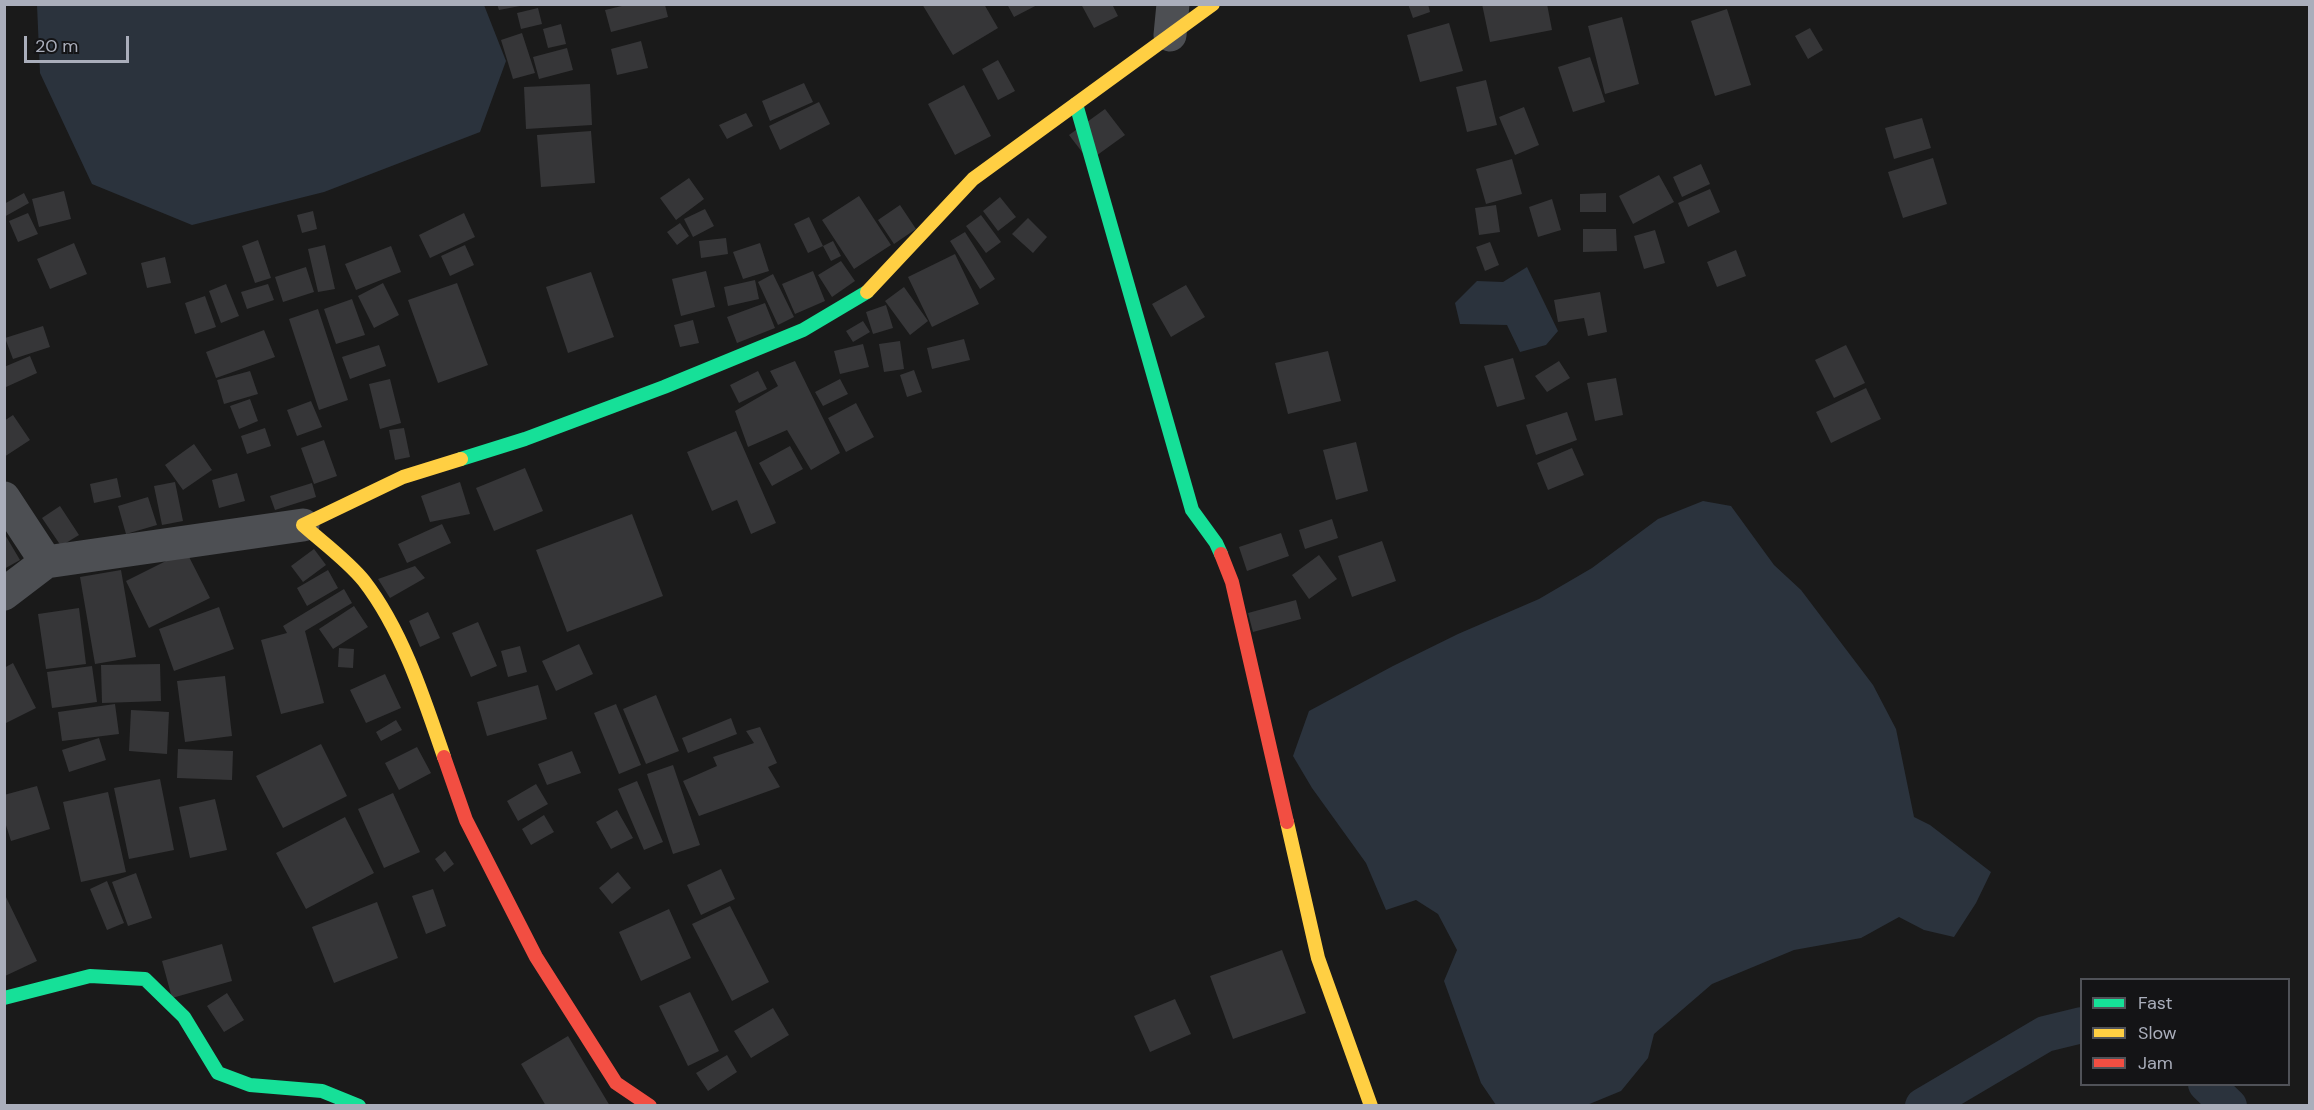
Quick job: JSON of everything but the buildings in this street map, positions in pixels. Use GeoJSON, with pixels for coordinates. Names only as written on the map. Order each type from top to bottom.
{"type":"FeatureCollection","features":[{"type":"Feature","properties":{"kind":"street"},"geometry":{"type":"LineString","coordinates":[[4,594],[46,562],[303,525],[403,477],[525,439],[664,387],[803,330],[871,290],[974,179],[1076,104],[1171,20],[1213,4]]}},
{"type":"Feature","properties":{"kind":"street"},"geometry":{"type":"LineString","coordinates":[[1076,104],[1192,510],[1216,543],[1232,582],[1318,958],[1371,1106]]}},
{"type":"Feature","properties":{"kind":"street"},"geometry":{"type":"LineString","coordinates":[[4,498],[46,562]]}},
{"type":"Feature","properties":{"kind":"street"},"geometry":{"type":"LineString","coordinates":[[303,525],[363,580],[391,622],[429,712],[466,820],[536,957],[616,1083],[650,1106]]}},
{"type":"Feature","properties":{"kind":"street"},"geometry":{"type":"LineString","coordinates":[[4,998],[90,976],[145,979],[184,1017],[218,1073],[250,1085],[322,1091],[359,1106]]}},
{"type":"Feature","properties":{"kind":"shaded area"},"geometry":{"type":"Polygon","coordinates":[[[37,5],[484,5],[506,61],[480,132],[324,192],[192,225],[92,184],[40,73],[37,5]]]}},
{"type":"Feature","properties":{"kind":"shaded area"},"geometry":{"type":"Polygon","coordinates":[[[1527,267],[1558,331],[1546,345],[1520,352],[1507,325],[1460,324],[1455,303],[1477,281],[1503,282],[1527,267]]]}},
{"type":"Feature","properties":{"kind":"shaded area"},"geometry":{"type":"Polygon","coordinates":[[[1703,501],[1731,506],[1774,565],[1801,590],[1873,685],[1896,729],[1914,817],[1930,825],[1991,872],[1976,903],[1954,937],[1924,930],[1899,917],[1861,938],[1794,950],[1712,984],[1654,1034],[1648,1058],[1621,1091],[1587,1105],[1496,1105],[1481,1083],[1444,981],[1457,950],[1438,914],[1416,900],[1386,910],[1366,863],[1312,788],[1293,756],[1309,711],[1458,634],[1539,599],[1592,568],[1658,519],[1703,501]]]}},
{"type":"Feature","properties":{"kind":"waterway"},"geometry":{"type":"LineString","coordinates":[[1923,1106],[2045,1034],[2080,1025]]}},
{"type":"Feature","properties":{"kind":"waterway"},"geometry":{"type":"LineString","coordinates":[[2208,1086],[2229,1106]]}},
{"type":"Feature","properties":{"kind":"traffic: fast"},"geometry":{"type":"LineString","coordinates":[[1076,104],[1192,510],[1216,543],[1221,554]]}},
{"type":"Feature","properties":{"kind":"traffic: fast"},"geometry":{"type":"LineString","coordinates":[[461,459],[525,439],[664,387],[803,330],[867,292]]}},
{"type":"Feature","properties":{"kind":"traffic: fast"},"geometry":{"type":"LineString","coordinates":[[4,998],[90,976],[145,979],[184,1017],[218,1073],[250,1085],[322,1091],[359,1106]]}},
{"type":"Feature","properties":{"kind":"traffic: slow"},"geometry":{"type":"LineString","coordinates":[[867,292],[973,179],[1213,4]]}},
{"type":"Feature","properties":{"kind":"traffic: slow"},"geometry":{"type":"LineString","coordinates":[[444,757],[411,665],[378,600],[350,566],[303,525],[403,477],[461,459]]}},
{"type":"Feature","properties":{"kind":"traffic: slow"},"geometry":{"type":"LineString","coordinates":[[1287,822],[1318,958],[1371,1106]]}},
{"type":"Feature","properties":{"kind":"traffic: jam"},"geometry":{"type":"LineString","coordinates":[[1221,554],[1232,582],[1287,822]]}},
{"type":"Feature","properties":{"kind":"traffic: jam"},"geometry":{"type":"LineString","coordinates":[[444,757],[466,820],[536,957],[616,1083],[650,1106]]}}]}
